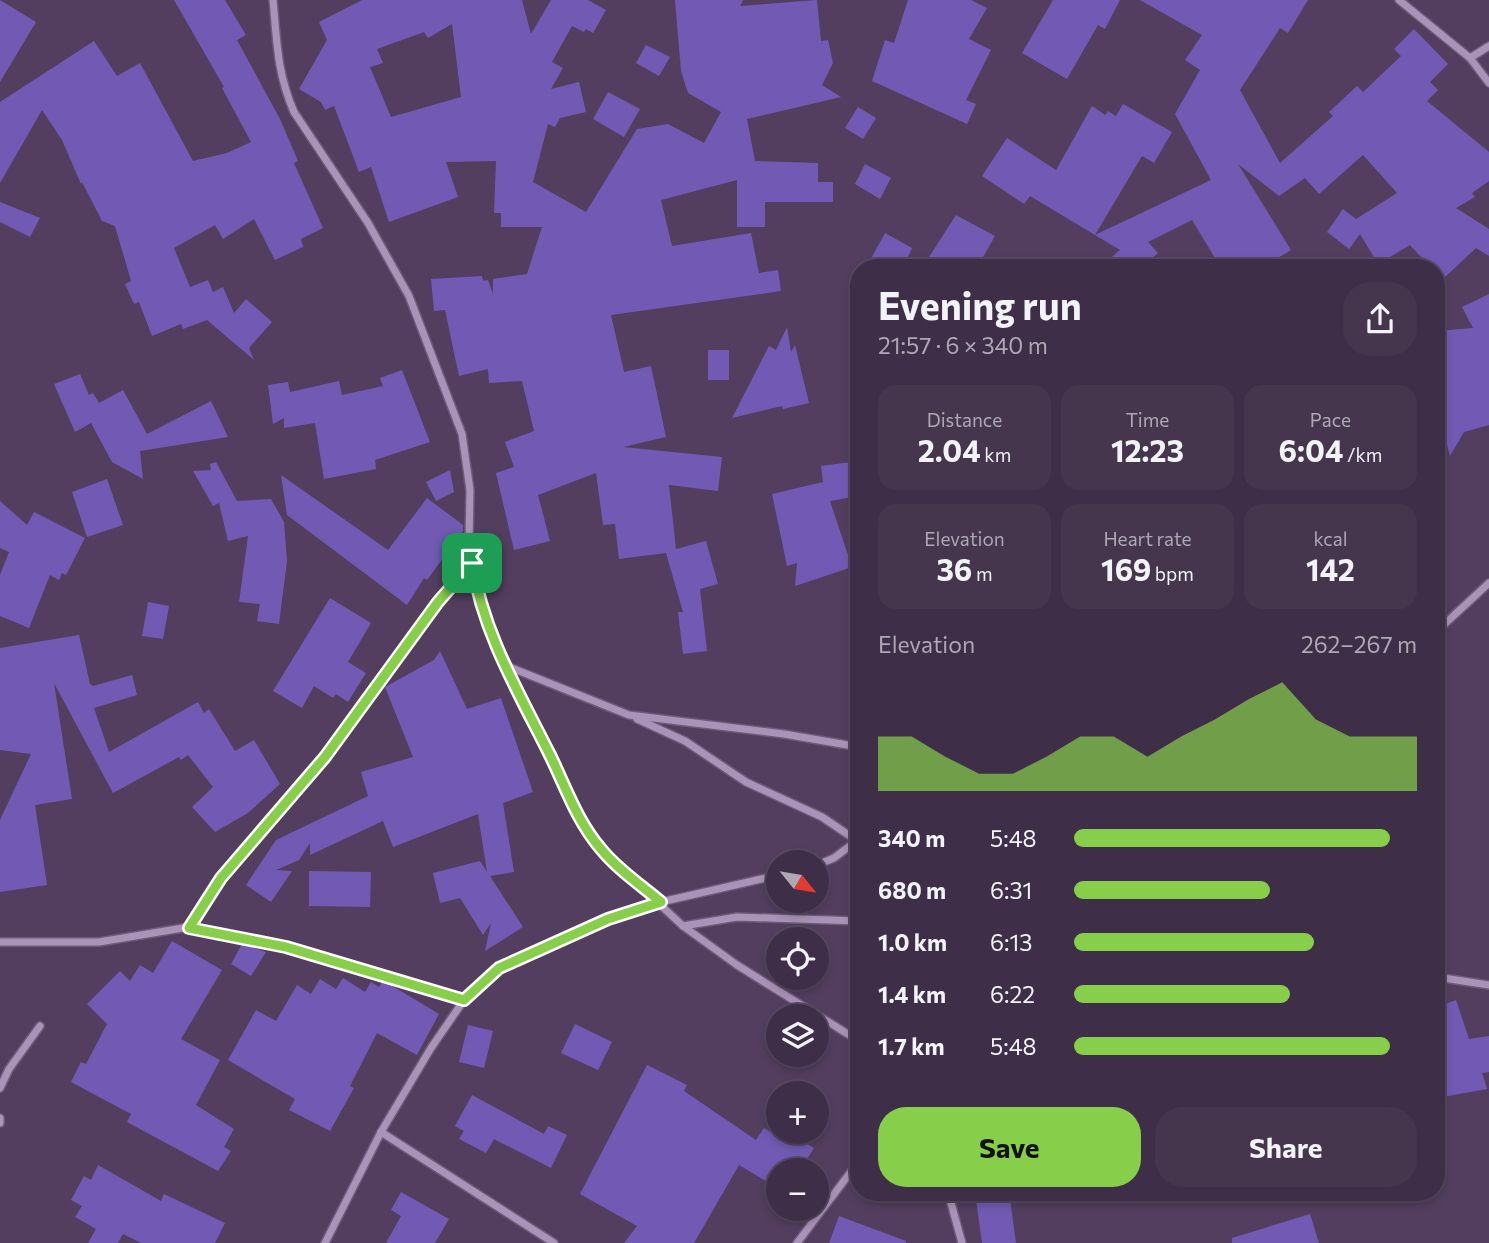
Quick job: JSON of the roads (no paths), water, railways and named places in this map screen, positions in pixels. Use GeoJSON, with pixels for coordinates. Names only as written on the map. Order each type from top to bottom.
{"type":"FeatureCollection","features":[{"type":"Feature","properties":{"kind":"street"},"geometry":{"type":"LineString","coordinates":[[273,0],[278,65],[294,113],[368,223],[409,296],[462,434],[470,491],[469,542],[478,603],[504,665],[552,759],[575,812],[601,850],[661,902],[684,926],[737,965],[850,1035]]}},
{"type":"Feature","properties":{"kind":"street"},"geometry":{"type":"LineString","coordinates":[[1399,0],[1470,58],[1489,83]]}},
{"type":"Feature","properties":{"kind":"street"},"geometry":{"type":"LineString","coordinates":[[1470,58],[1489,46]]}},
{"type":"Feature","properties":{"kind":"street"},"geometry":{"type":"LineString","coordinates":[[189,928],[221,878],[325,757],[438,602],[472,563]]}},
{"type":"Feature","properties":{"kind":"street"},"geometry":{"type":"LineString","coordinates":[[1445,624],[1489,583]]}},
{"type":"Feature","properties":{"kind":"street"},"geometry":{"type":"LineString","coordinates":[[504,665],[629,715],[685,741],[747,782],[822,817],[850,834]]}},
{"type":"Feature","properties":{"kind":"street"},"geometry":{"type":"LineString","coordinates":[[629,715],[784,734],[850,745]]}},
{"type":"Feature","properties":{"kind":"street"},"geometry":{"type":"LineString","coordinates":[[830,860],[850,846]]}},
{"type":"Feature","properties":{"kind":"street"},"geometry":{"type":"LineString","coordinates":[[325,1243],[381,1132],[464,1000],[499,968],[608,919],[661,902],[766,878]]}},
{"type":"Feature","properties":{"kind":"street"},"geometry":{"type":"LineString","coordinates":[[684,926],[737,917],[850,921]]}},
{"type":"Feature","properties":{"kind":"street"},"geometry":{"type":"LineString","coordinates":[[0,942],[99,942],[189,928],[286,947],[464,1000]]}},
{"type":"Feature","properties":{"kind":"street"},"geometry":{"type":"LineString","coordinates":[[1445,979],[1489,985]]}},
{"type":"Feature","properties":{"kind":"street"},"geometry":{"type":"LineString","coordinates":[[0,1088],[9,1069],[40,1026]]}},
{"type":"Feature","properties":{"kind":"street"},"geometry":{"type":"LineString","coordinates":[[381,1132],[554,1243]]}},
{"type":"Feature","properties":{"kind":"street"},"geometry":{"type":"LineString","coordinates":[[797,1243],[850,1173]]}},
{"type":"Feature","properties":{"kind":"street"},"geometry":{"type":"LineString","coordinates":[[950,1201],[962,1243]]}}]}
